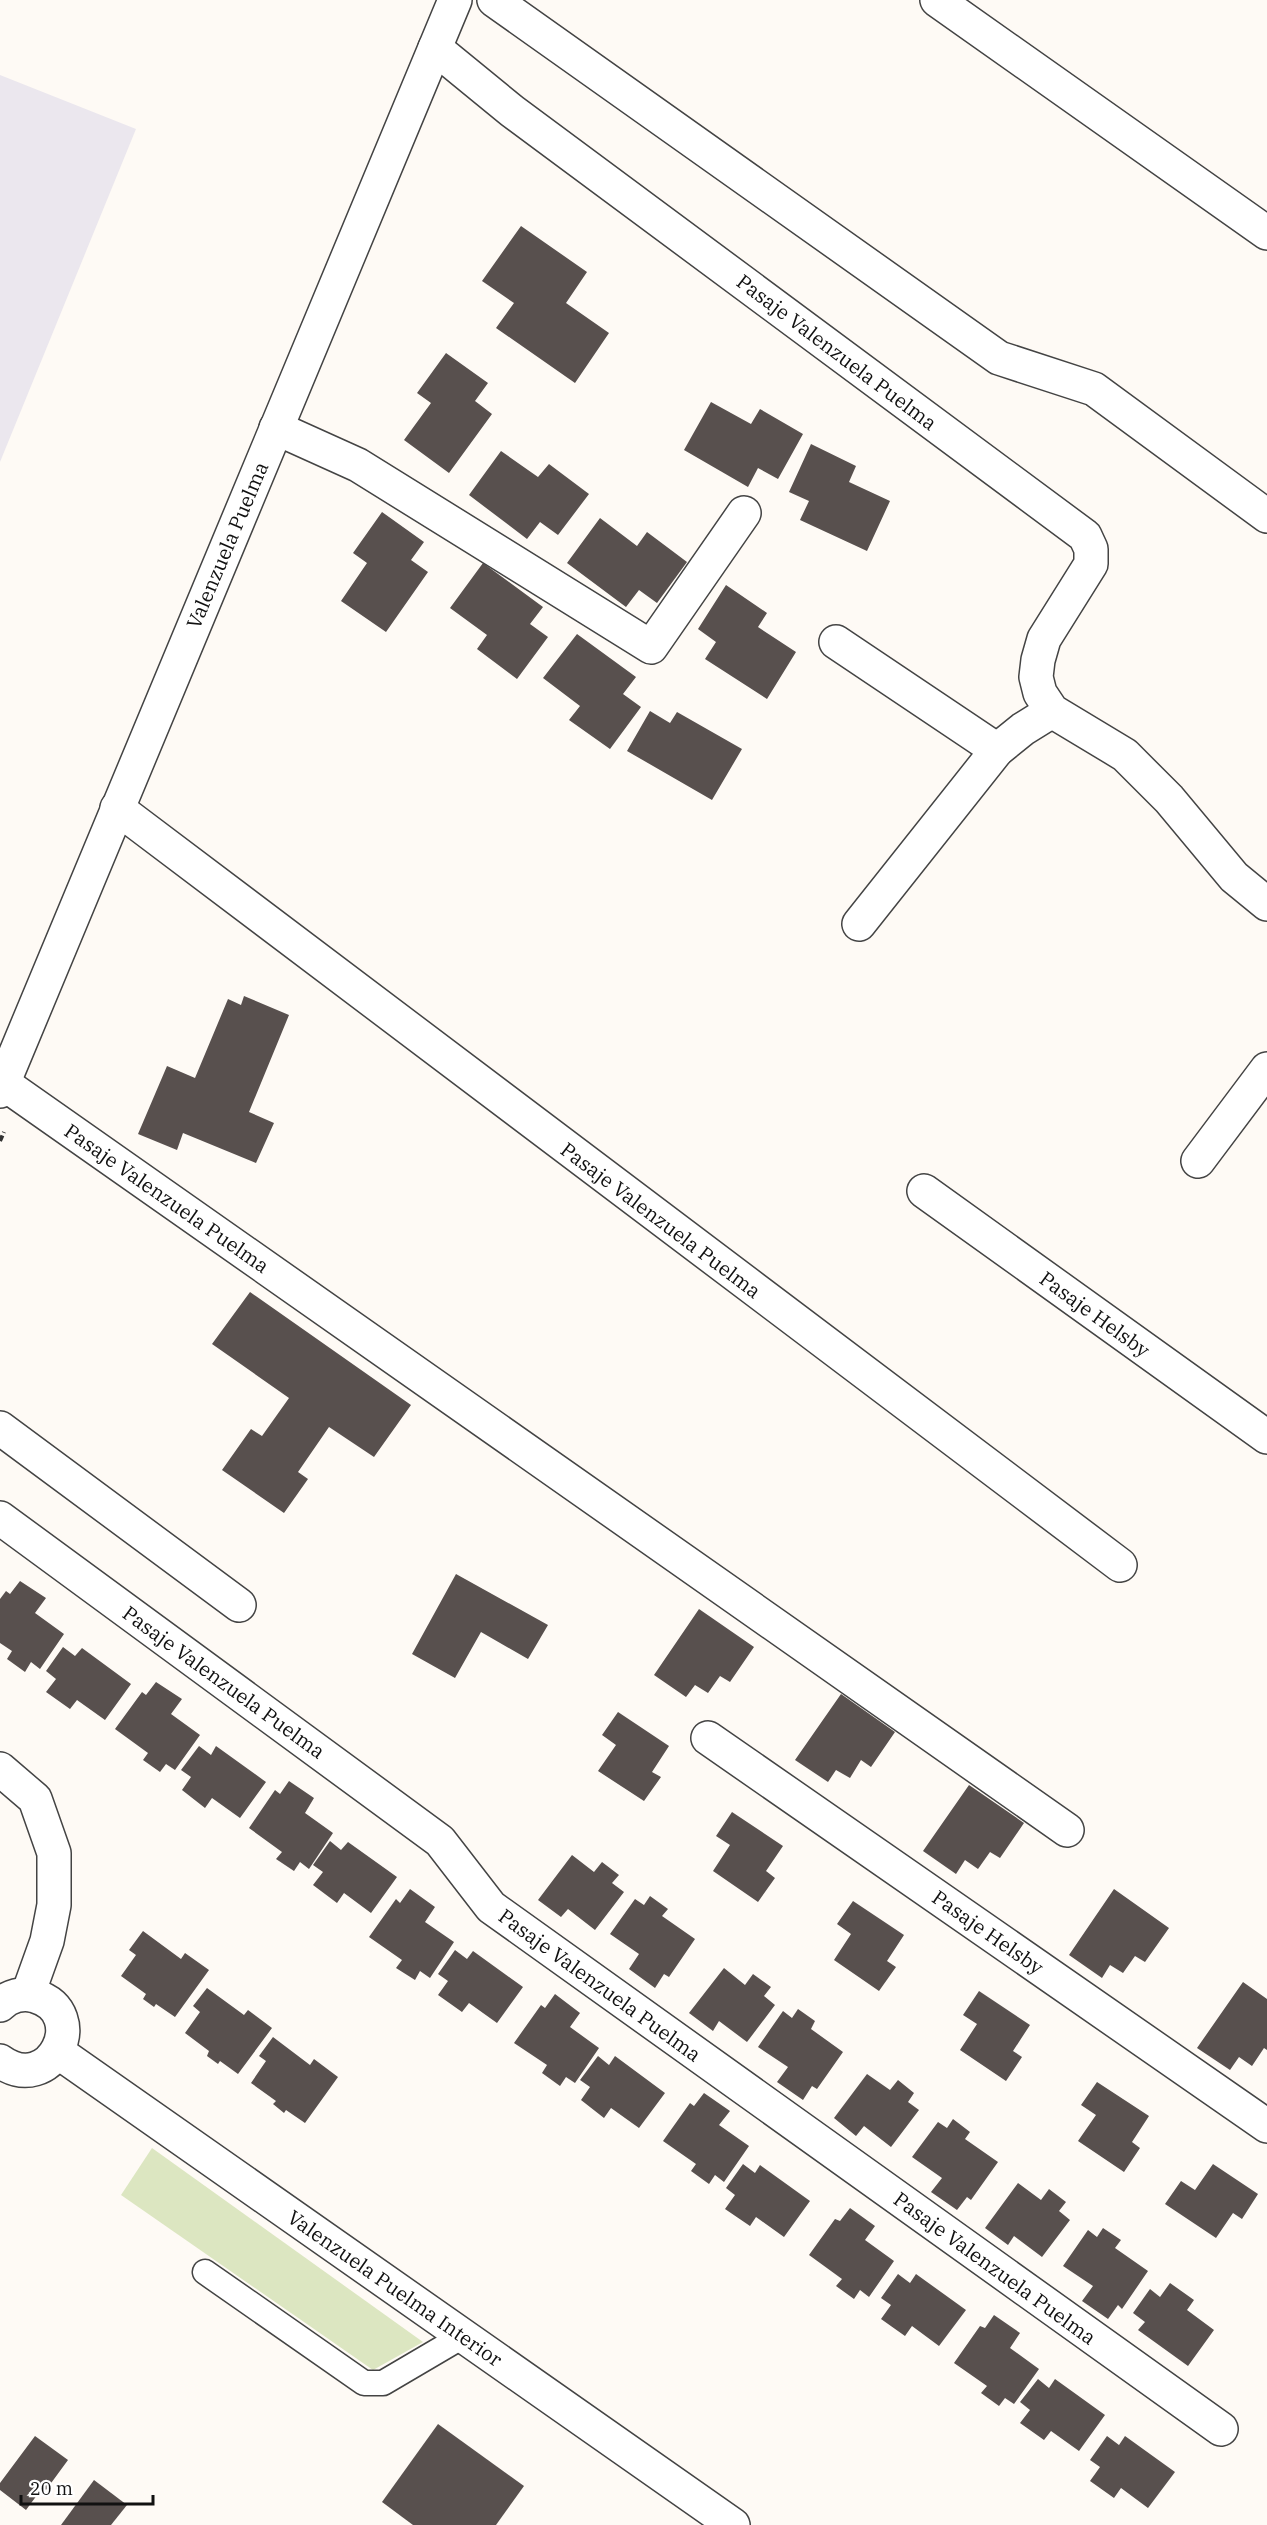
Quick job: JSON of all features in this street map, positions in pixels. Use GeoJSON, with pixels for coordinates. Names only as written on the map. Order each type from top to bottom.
{"type":"FeatureCollection","features":[{"type":"Feature","properties":{"kind":"street","name":"Valenzuela Puelma"},"geometry":{"type":"LineString","coordinates":[[2,1087],[455,0]]}},
{"type":"Feature","properties":{"kind":"street"},"geometry":{"type":"LineString","coordinates":[[494,0],[999,358],[1094,389],[1267,516]]}},
{"type":"Feature","properties":{"kind":"street"},"geometry":{"type":"LineString","coordinates":[[937,0],[1267,233]]}},
{"type":"Feature","properties":{"kind":"street","name":"Pasaje Valenzuela Puelma"},"geometry":{"type":"LineString","coordinates":[[435,48],[512,111],[1085,536],[1092,549],[1091,564],[1044,639],[1038,660],[1036,677],[1040,693],[1052,711]]}},
{"type":"Feature","properties":{"kind":"street"},"geometry":{"type":"LineString","coordinates":[[276,428],[358,465],[651,647],[744,513]]}},
{"type":"Feature","properties":{"kind":"street"},"geometry":{"type":"LineString","coordinates":[[836,642],[997,750]]}},
{"type":"Feature","properties":{"kind":"street"},"geometry":{"type":"LineString","coordinates":[[859,924],[997,750],[1023,729],[1052,711],[1125,755],[1169,799],[1234,877],[1267,904]]}},
{"type":"Feature","properties":{"kind":"street","name":"Pasaje Valenzuela Puelma"},"geometry":{"type":"LineString","coordinates":[[117,808],[1120,1565]]}},
{"type":"Feature","properties":{"kind":"street"},"geometry":{"type":"LineString","coordinates":[[1198,1161],[1267,1069]]}},
{"type":"Feature","properties":{"kind":"street","name":"Pasaje Valenzuela Puelma"},"geometry":{"type":"LineString","coordinates":[[2,1087],[1067,1830]]}},
{"type":"Feature","properties":{"kind":"street","name":"Pasaje Helsby"},"geometry":{"type":"LineString","coordinates":[[924,1191],[1267,1437]]}},
{"type":"Feature","properties":{"kind":"street"},"geometry":{"type":"LineString","coordinates":[[0,1428],[239,1605]]}},
{"type":"Feature","properties":{"kind":"street","name":"Pasaje Valenzuela Puelma"},"geometry":{"type":"LineString","coordinates":[[0,1518],[440,1841],[491,1907],[1221,2429]]}},
{"type":"Feature","properties":{"kind":"street","name":"Pasaje Helsby"},"geometry":{"type":"LineString","coordinates":[[708,1738],[1267,2126]]}},
{"type":"Feature","properties":{"kind":"street"},"geometry":{"type":"LineString","coordinates":[[0,1769],[35,1799],[54,1853],[54,1905],[47,1941],[14,1999]]}},
{"type":"Feature","properties":{"kind":"street"},"geometry":{"type":"LineString","coordinates":[[0,2061],[13,2068],[36,2069],[58,2052],[62,2039],[63,2026],[58,2013],[43,1998],[14,1999]]}},
{"type":"Feature","properties":{"kind":"street","name":"Valenzuela Puelma Interior"},"geometry":{"type":"LineString","coordinates":[[58,2052],[733,2525]]}},
{"type":"Feature","properties":{"kind":"lane"},"geometry":{"type":"LineString","coordinates":[[205,2272],[364,2383],[383,2384],[463,2336]]}},
{"type":"Feature","properties":{"kind":"shaded area"},"geometry":{"type":"Polygon","coordinates":[[[0,75],[136,129],[0,462],[0,75]]]}},
{"type":"Feature","properties":{"kind":"green space"},"geometry":{"type":"Polygon","coordinates":[[[152,2148],[423,2342],[373,2370],[121,2195],[152,2148]]]}},
{"type":"Feature","properties":{"kind":"building"},"geometry":{"type":"Polygon","coordinates":[[[521,226],[587,272],[566,303],[609,333],[575,383],[496,328],[514,303],[482,281],[521,226]]]}},
{"type":"Feature","properties":{"kind":"building"},"geometry":{"type":"Polygon","coordinates":[[[446,353],[488,383],[475,401],[492,414],[449,473],[404,440],[431,403],[417,393],[446,353]]]}},
{"type":"Feature","properties":{"kind":"building"},"geometry":{"type":"Polygon","coordinates":[[[711,402],[751,424],[760,409],[803,434],[778,479],[758,468],[748,487],[684,450],[711,402]]]}},
{"type":"Feature","properties":{"kind":"building"},"geometry":{"type":"Polygon","coordinates":[[[811,444],[856,466],[849,482],[890,501],[867,551],[800,520],[809,501],[789,492],[811,444]]]}},
{"type":"Feature","properties":{"kind":"building"},"geometry":{"type":"Polygon","coordinates":[[[501,451],[538,477],[549,464],[589,494],[558,535],[540,522],[527,539],[469,495],[501,451]]]}},
{"type":"Feature","properties":{"kind":"building"},"geometry":{"type":"Polygon","coordinates":[[[382,512],[424,542],[411,560],[428,572],[386,632],[341,601],[367,563],[353,553],[382,512]]]}},
{"type":"Feature","properties":{"kind":"building"},"geometry":{"type":"Polygon","coordinates":[[[600,518],[637,546],[647,532],[687,562],[657,603],[639,590],[626,607],[567,563],[600,518]]]}},
{"type":"Feature","properties":{"kind":"building"},"geometry":{"type":"Polygon","coordinates":[[[483,563],[543,607],[530,624],[548,637],[517,679],[477,649],[487,635],[450,608],[483,563]]]}},
{"type":"Feature","properties":{"kind":"building"},"geometry":{"type":"Polygon","coordinates":[[[726,585],[767,613],[758,627],[796,652],[767,699],[705,659],[716,642],[698,629],[726,585]]]}},
{"type":"Feature","properties":{"kind":"building"},"geometry":{"type":"Polygon","coordinates":[[[577,634],[636,677],[623,694],[641,707],[610,749],[569,720],[580,706],[543,678],[577,634]]]}},
{"type":"Feature","properties":{"kind":"building"},"geometry":{"type":"Polygon","coordinates":[[[650,711],[670,723],[677,712],[742,749],[712,800],[627,751],[650,711]]]}},
{"type":"Feature","properties":{"kind":"building"},"geometry":{"type":"Polygon","coordinates":[[[244,996],[289,1015],[249,1112],[274,1123],[256,1163],[183,1133],[177,1150],[138,1134],[167,1066],[195,1078],[228,999],[241,1005],[244,996]]]}},
{"type":"Feature","properties":{"kind":"building"},"geometry":{"type":"Polygon","coordinates":[[[250,1292],[411,1405],[374,1457],[329,1427],[298,1472],[308,1479],[284,1513],[222,1470],[251,1429],[262,1436],[289,1398],[212,1344],[250,1292]]]}},
{"type":"Feature","properties":{"kind":"building"},"geometry":{"type":"Polygon","coordinates":[[[456,1574],[548,1625],[528,1659],[481,1632],[455,1678],[412,1654],[456,1574]]]}},
{"type":"Feature","properties":{"kind":"building"},"geometry":{"type":"Polygon","coordinates":[[[20,1581],[46,1598],[35,1613],[64,1634],[40,1669],[31,1662],[25,1672],[7,1659],[12,1651],[0,1643],[0,1599],[6,1591],[10,1594],[20,1581]]]}},
{"type":"Feature","properties":{"kind":"building"},"geometry":{"type":"Polygon","coordinates":[[[699,1609],[754,1647],[730,1682],[720,1676],[708,1693],[695,1685],[686,1697],[654,1675],[699,1609]]]}},
{"type":"Feature","properties":{"kind":"building"},"geometry":{"type":"Polygon","coordinates":[[[63,1647],[75,1656],[82,1648],[131,1684],[105,1720],[77,1700],[70,1709],[46,1692],[56,1679],[46,1671],[63,1647]]]}},
{"type":"Feature","properties":{"kind":"building"},"geometry":{"type":"Polygon","coordinates":[[[156,1682],[182,1699],[171,1714],[200,1735],[175,1770],[166,1764],[160,1772],[143,1760],[148,1753],[115,1729],[142,1692],[146,1695],[156,1682]]]}},
{"type":"Feature","properties":{"kind":"building"},"geometry":{"type":"Polygon","coordinates":[[[841,1694],[895,1732],[871,1767],[861,1760],[850,1778],[836,1770],[828,1782],[795,1760],[841,1694]]]}},
{"type":"Feature","properties":{"kind":"building"},"geometry":{"type":"Polygon","coordinates":[[[618,1712],[669,1746],[652,1772],[661,1777],[644,1801],[598,1771],[616,1745],[602,1735],[618,1712]]]}},
{"type":"Feature","properties":{"kind":"building"},"geometry":{"type":"Polygon","coordinates":[[[199,1746],[211,1755],[216,1746],[266,1782],[240,1818],[212,1798],[205,1808],[182,1790],[191,1777],[181,1770],[199,1746]]]}},
{"type":"Feature","properties":{"kind":"building"},"geometry":{"type":"Polygon","coordinates":[[[289,1781],[314,1798],[305,1813],[333,1833],[309,1869],[300,1862],[294,1871],[276,1859],[282,1852],[249,1828],[275,1790],[280,1794],[289,1781]]]}},
{"type":"Feature","properties":{"kind":"building"},"geometry":{"type":"Polygon","coordinates":[[[969,1785],[1024,1823],[1000,1858],[990,1852],[978,1869],[965,1860],[956,1874],[923,1851],[969,1785]]]}},
{"type":"Feature","properties":{"kind":"building"},"geometry":{"type":"Polygon","coordinates":[[[732,1812],[783,1846],[766,1871],[775,1878],[758,1902],[713,1871],[730,1845],[716,1836],[732,1812]]]}},
{"type":"Feature","properties":{"kind":"building"},"geometry":{"type":"Polygon","coordinates":[[[330,1841],[341,1850],[348,1842],[397,1877],[371,1913],[344,1893],[337,1903],[313,1885],[323,1872],[313,1865],[330,1841]]]}},
{"type":"Feature","properties":{"kind":"building"},"geometry":{"type":"Polygon","coordinates":[[[572,1855],[594,1872],[602,1862],[619,1875],[612,1883],[624,1892],[595,1930],[568,1909],[561,1917],[538,1900],[572,1855]]]}},
{"type":"Feature","properties":{"kind":"building"},"geometry":{"type":"Polygon","coordinates":[[[410,1889],[435,1907],[425,1922],[454,1942],[430,1978],[420,1971],[415,1980],[396,1968],[402,1960],[369,1937],[396,1899],[400,1903],[410,1889]]]}},
{"type":"Feature","properties":{"kind":"building"},"geometry":{"type":"Polygon","coordinates":[[[1114,1889],[1169,1928],[1145,1962],[1135,1956],[1123,1973],[1110,1965],[1102,1978],[1069,1955],[1114,1889]]]}},
{"type":"Feature","properties":{"kind":"building"},"geometry":{"type":"Polygon","coordinates":[[[650,1896],[668,1909],[662,1916],[695,1939],[669,1977],[664,1974],[655,1988],[629,1969],[639,1954],[610,1934],[635,1899],[644,1905],[650,1896]]]}},
{"type":"Feature","properties":{"kind":"building"},"geometry":{"type":"Polygon","coordinates":[[[853,1901],[904,1935],[887,1961],[896,1967],[879,1991],[834,1960],[851,1934],[837,1924],[853,1901]]]}},
{"type":"Feature","properties":{"kind":"building"},"geometry":{"type":"Polygon","coordinates":[[[143,1931],[181,1959],[185,1953],[209,1970],[175,2017],[156,2004],[154,2007],[143,1999],[146,1994],[121,1976],[136,1955],[129,1950],[143,1931]]]}},
{"type":"Feature","properties":{"kind":"building"},"geometry":{"type":"Polygon","coordinates":[[[455,1950],[467,1959],[473,1951],[523,1987],[497,2023],[469,2003],[462,2012],[438,1995],[448,1981],[438,1974],[455,1950]]]}},
{"type":"Feature","properties":{"kind":"building"},"geometry":{"type":"Polygon","coordinates":[[[724,1968],[745,1985],[753,1974],[771,1987],[764,1996],[775,2005],[747,2042],[719,2021],[713,2031],[689,2013],[724,1968]]]}},
{"type":"Feature","properties":{"kind":"building"},"geometry":{"type":"Polygon","coordinates":[[[1243,1982],[1267,1999],[1267,2050],[1264,2048],[1252,2066],[1239,2057],[1230,2070],[1197,2048],[1243,1982]]]}},
{"type":"Feature","properties":{"kind":"building"},"geometry":{"type":"Polygon","coordinates":[[[207,1988],[244,2015],[248,2010],[272,2028],[238,2074],[220,2061],[218,2064],[207,2056],[209,2051],[185,2033],[200,2012],[193,2006],[207,1988]]]}},
{"type":"Feature","properties":{"kind":"building"},"geometry":{"type":"Polygon","coordinates":[[[979,1991],[1030,2025],[1013,2051],[1022,2057],[1006,2081],[960,2050],[977,2024],[963,2015],[979,1991]]]}},
{"type":"Feature","properties":{"kind":"building"},"geometry":{"type":"Polygon","coordinates":[[[555,1994],[580,2013],[570,2027],[599,2048],[575,2083],[566,2077],[560,2086],[542,2073],[547,2065],[514,2043],[541,2005],[545,2008],[555,1994]]]}},
{"type":"Feature","properties":{"kind":"building"},"geometry":{"type":"Polygon","coordinates":[[[798,2009],[815,2021],[811,2029],[843,2052],[817,2089],[812,2086],[803,2100],[777,2082],[788,2067],[758,2047],[783,2011],[792,2018],[798,2009]]]}},
{"type":"Feature","properties":{"kind":"building"},"geometry":{"type":"Polygon","coordinates":[[[273,2037],[310,2065],[314,2059],[338,2077],[305,2123],[286,2110],[284,2113],[273,2104],[276,2101],[251,2083],[266,2061],[259,2056],[273,2037]]]}},
{"type":"Feature","properties":{"kind":"building"},"geometry":{"type":"Polygon","coordinates":[[[598,2056],[609,2065],[615,2056],[665,2093],[639,2128],[611,2108],[604,2118],[581,2100],[590,2087],[580,2080],[598,2056]]]}},
{"type":"Feature","properties":{"kind":"building"},"geometry":{"type":"Polygon","coordinates":[[[867,2074],[890,2090],[898,2080],[914,2093],[908,2102],[919,2110],[891,2147],[864,2126],[856,2136],[834,2118],[867,2074]]]}},
{"type":"Feature","properties":{"kind":"building"},"geometry":{"type":"Polygon","coordinates":[[[1097,2082],[1149,2116],[1132,2142],[1140,2148],[1124,2172],[1078,2141],[1096,2115],[1081,2105],[1097,2082]]]}},
{"type":"Feature","properties":{"kind":"building"},"geometry":{"type":"Polygon","coordinates":[[[704,2093],[730,2111],[719,2125],[749,2146],[724,2182],[715,2175],[709,2184],[691,2171],[696,2164],[663,2141],[690,2103],[694,2106],[704,2093]]]}},
{"type":"Feature","properties":{"kind":"building"},"geometry":{"type":"Polygon","coordinates":[[[953,2119],[970,2132],[965,2139],[998,2162],[971,2200],[967,2197],[957,2210],[931,2192],[942,2178],[912,2157],[938,2122],[947,2128],[953,2119]]]}},
{"type":"Feature","properties":{"kind":"building"},"geometry":{"type":"Polygon","coordinates":[[[743,2164],[755,2173],[760,2165],[810,2201],[784,2237],[756,2217],[750,2226],[725,2209],[735,2195],[726,2188],[743,2164]]]}},
{"type":"Feature","properties":{"kind":"building"},"geometry":{"type":"Polygon","coordinates":[[[1213,2164],[1258,2194],[1242,2219],[1233,2213],[1216,2238],[1165,2204],[1181,2181],[1195,2190],[1213,2164]]]}},
{"type":"Feature","properties":{"kind":"building"},"geometry":{"type":"Polygon","coordinates":[[[1018,2183],[1041,2200],[1049,2189],[1066,2202],[1059,2211],[1070,2220],[1042,2257],[1014,2236],[1008,2245],[985,2228],[1018,2183]]]}},
{"type":"Feature","properties":{"kind":"building"},"geometry":{"type":"Polygon","coordinates":[[[850,2208],[875,2226],[865,2240],[894,2261],[869,2297],[860,2290],[854,2299],[836,2286],[842,2279],[809,2255],[835,2219],[840,2221],[850,2208]]]}},
{"type":"Feature","properties":{"kind":"building"},"geometry":{"type":"Polygon","coordinates":[[[1103,2228],[1121,2240],[1115,2248],[1148,2271],[1122,2309],[1118,2305],[1108,2319],[1082,2301],[1093,2286],[1063,2266],[1088,2230],[1097,2237],[1103,2228]]]}},
{"type":"Feature","properties":{"kind":"building"},"geometry":{"type":"Polygon","coordinates":[[[898,2274],[910,2283],[916,2274],[966,2310],[939,2346],[912,2326],[905,2336],[881,2319],[891,2305],[881,2298],[898,2274]]]}},
{"type":"Feature","properties":{"kind":"building"},"geometry":{"type":"Polygon","coordinates":[[[1170,2283],[1194,2300],[1187,2310],[1214,2330],[1188,2366],[1138,2330],[1145,2322],[1133,2313],[1150,2289],[1160,2297],[1170,2283]]]}},
{"type":"Feature","properties":{"kind":"building"},"geometry":{"type":"Polygon","coordinates":[[[994,2315],[1020,2333],[1010,2348],[1039,2369],[1014,2404],[1005,2398],[999,2406],[981,2393],[987,2386],[954,2363],[980,2326],[985,2328],[994,2315]]]}},
{"type":"Feature","properties":{"kind":"building"},"geometry":{"type":"Polygon","coordinates":[[[1038,2379],[1049,2388],[1055,2379],[1105,2415],[1079,2451],[1051,2431],[1044,2440],[1020,2423],[1030,2410],[1020,2402],[1038,2379]]]}},
{"type":"Feature","properties":{"kind":"building"},"geometry":{"type":"Polygon","coordinates":[[[438,2424],[524,2486],[496,2525],[413,2525],[382,2502],[438,2424]]]}},
{"type":"Feature","properties":{"kind":"building"},"geometry":{"type":"Polygon","coordinates":[[[35,2436],[68,2460],[46,2490],[43,2487],[26,2510],[0,2490],[0,2483],[35,2436]]]}},
{"type":"Feature","properties":{"kind":"building"},"geometry":{"type":"Polygon","coordinates":[[[1107,2436],[1119,2445],[1125,2436],[1175,2472],[1148,2508],[1121,2488],[1114,2498],[1090,2481],[1100,2467],[1090,2460],[1107,2436]]]}},
{"type":"Feature","properties":{"kind":"building"},"geometry":{"type":"Polygon","coordinates":[[[94,2480],[127,2505],[111,2525],[61,2525],[94,2480]]]}}]}
